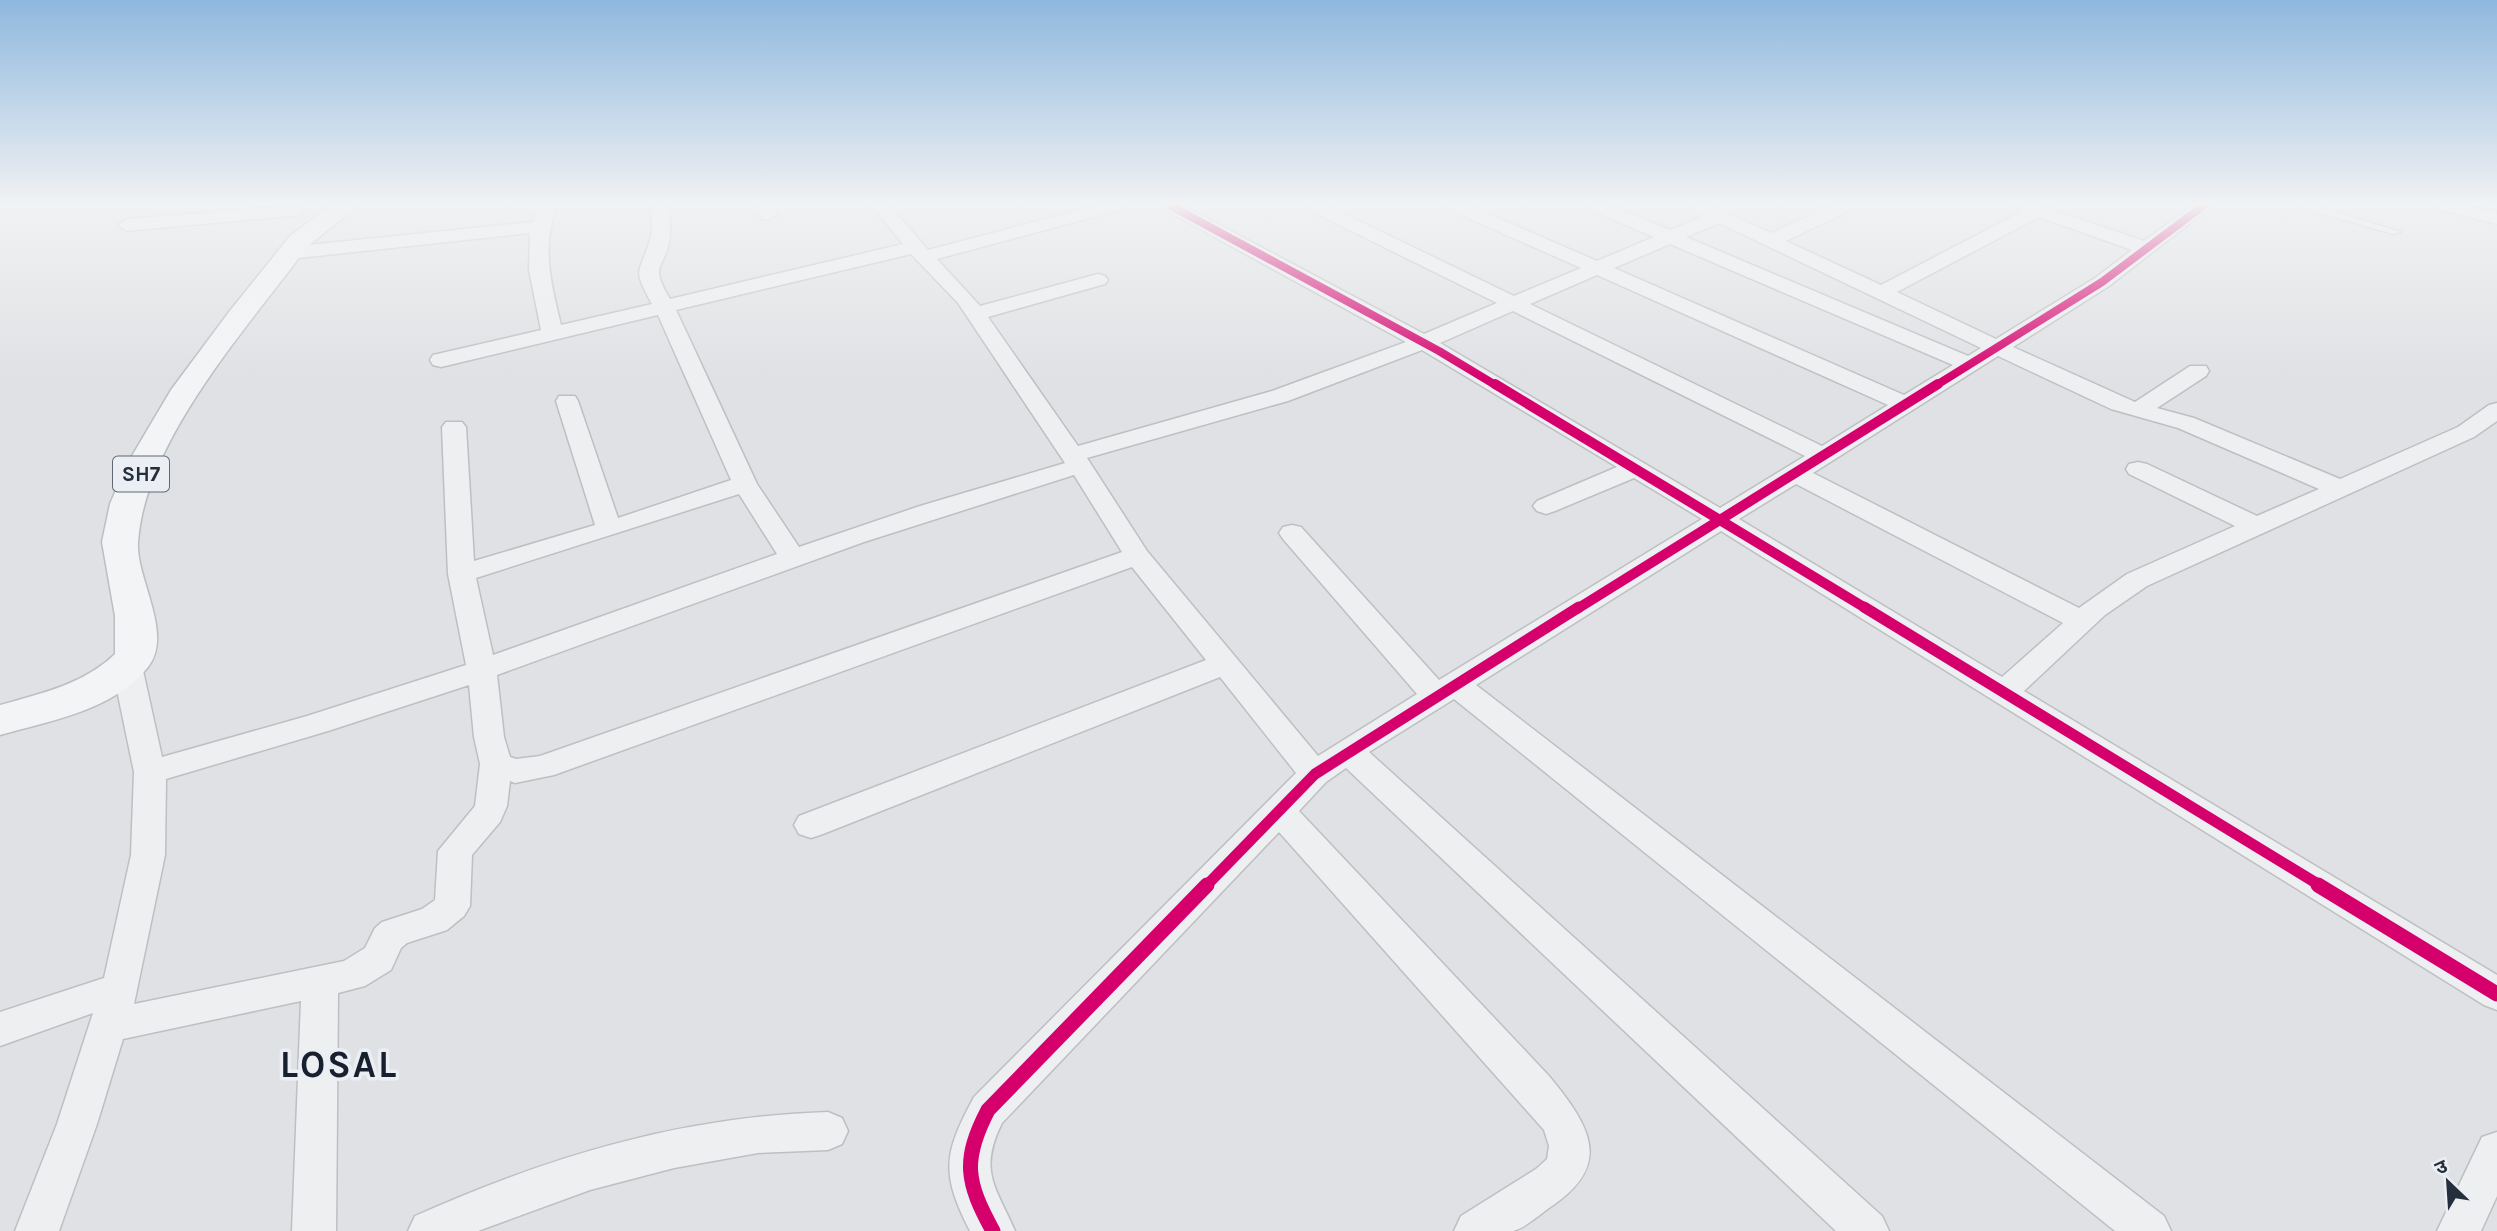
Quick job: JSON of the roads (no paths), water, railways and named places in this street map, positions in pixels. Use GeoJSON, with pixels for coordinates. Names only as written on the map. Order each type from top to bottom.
{"type":"FeatureCollection","features":[{"type":"Feature","properties":{"kind":"main road","name":"SH7"},"geometry":{"type":"LineString","coordinates":[[127,666],[134,658],[137,626],[120,546],[129,499],[166,420],[271,263]]}},
{"type":"Feature","properties":{"kind":"main road"},"geometry":{"type":"LineString","coordinates":[[0,720],[78,694],[109,680],[127,666]]}},
{"type":"Feature","properties":{"kind":"street"},"geometry":{"type":"LineString","coordinates":[[540,263],[553,334]]}},
{"type":"Feature","properties":{"kind":"street"},"geometry":{"type":"LineString","coordinates":[[650,263],[647,271],[649,281],[665,308],[746,484],[793,558]]}},
{"type":"Feature","properties":{"kind":"street"},"geometry":{"type":"LineString","coordinates":[[441,360],[868,263]]}},
{"type":"Feature","properties":{"kind":"street"},"geometry":{"type":"LineString","coordinates":[[931,263],[965,299],[1076,461],[1137,556],[1315,774]]}},
{"type":"Feature","properties":{"kind":"street"},"geometry":{"type":"LineString","coordinates":[[1278,263],[1424,342],[1721,518],[2497,994]]}},
{"type":"Feature","properties":{"kind":"street"},"geometry":{"type":"LineString","coordinates":[[1432,263],[1822,455]]}},
{"type":"Feature","properties":{"kind":"street"},"geometry":{"type":"LineString","coordinates":[[1586,263],[1906,404]]}},
{"type":"Feature","properties":{"kind":"street"},"geometry":{"type":"LineString","coordinates":[[149,772],[290,733],[482,670],[958,500],[1280,396],[1424,342],[1606,263]]}},
{"type":"Feature","properties":{"kind":"street"},"geometry":{"type":"LineString","coordinates":[[1736,263],[1967,363]]}},
{"type":"Feature","properties":{"kind":"street"},"geometry":{"type":"LineString","coordinates":[[1818,263],[2098,395],[2138,410],[2186,423],[2339,488]]}},
{"type":"Feature","properties":{"kind":"street"},"geometry":{"type":"LineString","coordinates":[[1881,293],[1933,263]]}},
{"type":"Feature","properties":{"kind":"street"},"geometry":{"type":"LineString","coordinates":[[993,1231],[974,1198],[967,1166],[973,1137],[988,1110],[1315,774],[1906,404],[1967,363],[2102,282],[2127,263]]}},
{"type":"Feature","properties":{"kind":"street"},"geometry":{"type":"LineString","coordinates":[[975,314],[1098,280]]}},
{"type":"Feature","properties":{"kind":"street"},"geometry":{"type":"LineString","coordinates":[[2138,410],[2198,371]]}},
{"type":"Feature","properties":{"kind":"street"},"geometry":{"type":"LineString","coordinates":[[567,401],[609,529]]}},
{"type":"Feature","properties":{"kind":"street"},"geometry":{"type":"LineString","coordinates":[[2004,692],[2114,593],[2137,580],[2466,432],[2497,410]]}},
{"type":"Feature","properties":{"kind":"street"},"geometry":{"type":"LineString","coordinates":[[107,1026],[320,983],[368,967],[379,959],[388,938],[395,932],[434,920],[452,906],[455,851],[483,822],[491,806],[496,764],[489,737],[482,670],[461,573],[454,427]]}},
{"type":"Feature","properties":{"kind":"street"},"geometry":{"type":"LineString","coordinates":[[1546,506],[1636,468]]}},
{"type":"Feature","properties":{"kind":"street"},"geometry":{"type":"LineString","coordinates":[[2138,469],[2256,526]]}},
{"type":"Feature","properties":{"kind":"street"},"geometry":{"type":"LineString","coordinates":[[1794,473],[2082,621]]}},
{"type":"Feature","properties":{"kind":"street"},"geometry":{"type":"LineString","coordinates":[[461,573],[609,529],[746,484]]}},
{"type":"Feature","properties":{"kind":"street"},"geometry":{"type":"LineString","coordinates":[[1292,533],[1446,690],[2148,1231]]}},
{"type":"Feature","properties":{"kind":"street"},"geometry":{"type":"LineString","coordinates":[[496,764],[515,771],[543,767],[1137,556]]}},
{"type":"Feature","properties":{"kind":"street"},"geometry":{"type":"LineString","coordinates":[[811,825],[1225,664]]}},
{"type":"Feature","properties":{"kind":"street"},"geometry":{"type":"LineString","coordinates":[[37,1231],[77,1124],[120,988],[148,855],[149,772],[127,666]]}},
{"type":"Feature","properties":{"kind":"street"},"geometry":{"type":"LineString","coordinates":[[1348,751],[1867,1231]]}},
{"type":"Feature","properties":{"kind":"street"},"geometry":{"type":"LineString","coordinates":[[1279,810],[1535,1089],[1561,1121],[1569,1146],[1567,1168],[1551,1183],[1476,1231]]}},
{"type":"Feature","properties":{"kind":"street"},"geometry":{"type":"LineString","coordinates":[[313,1231],[320,983]]}},
{"type":"Feature","properties":{"kind":"street"},"geometry":{"type":"LineString","coordinates":[[0,1029],[120,988]]}},
{"type":"Feature","properties":{"kind":"street"},"geometry":{"type":"LineString","coordinates":[[430,1231],[475,1210],[605,1166],[681,1147],[747,1136],[828,1131]]}},
{"type":"Feature","properties":{"kind":"street"},"geometry":{"type":"LineString","coordinates":[[2459,1231],[2497,1151]]}},
{"type":"Feature","properties":{"kind":"district","name":"LOSAL"},"geometry":{"type":"Point","coordinates":[339,1064]}}]}
